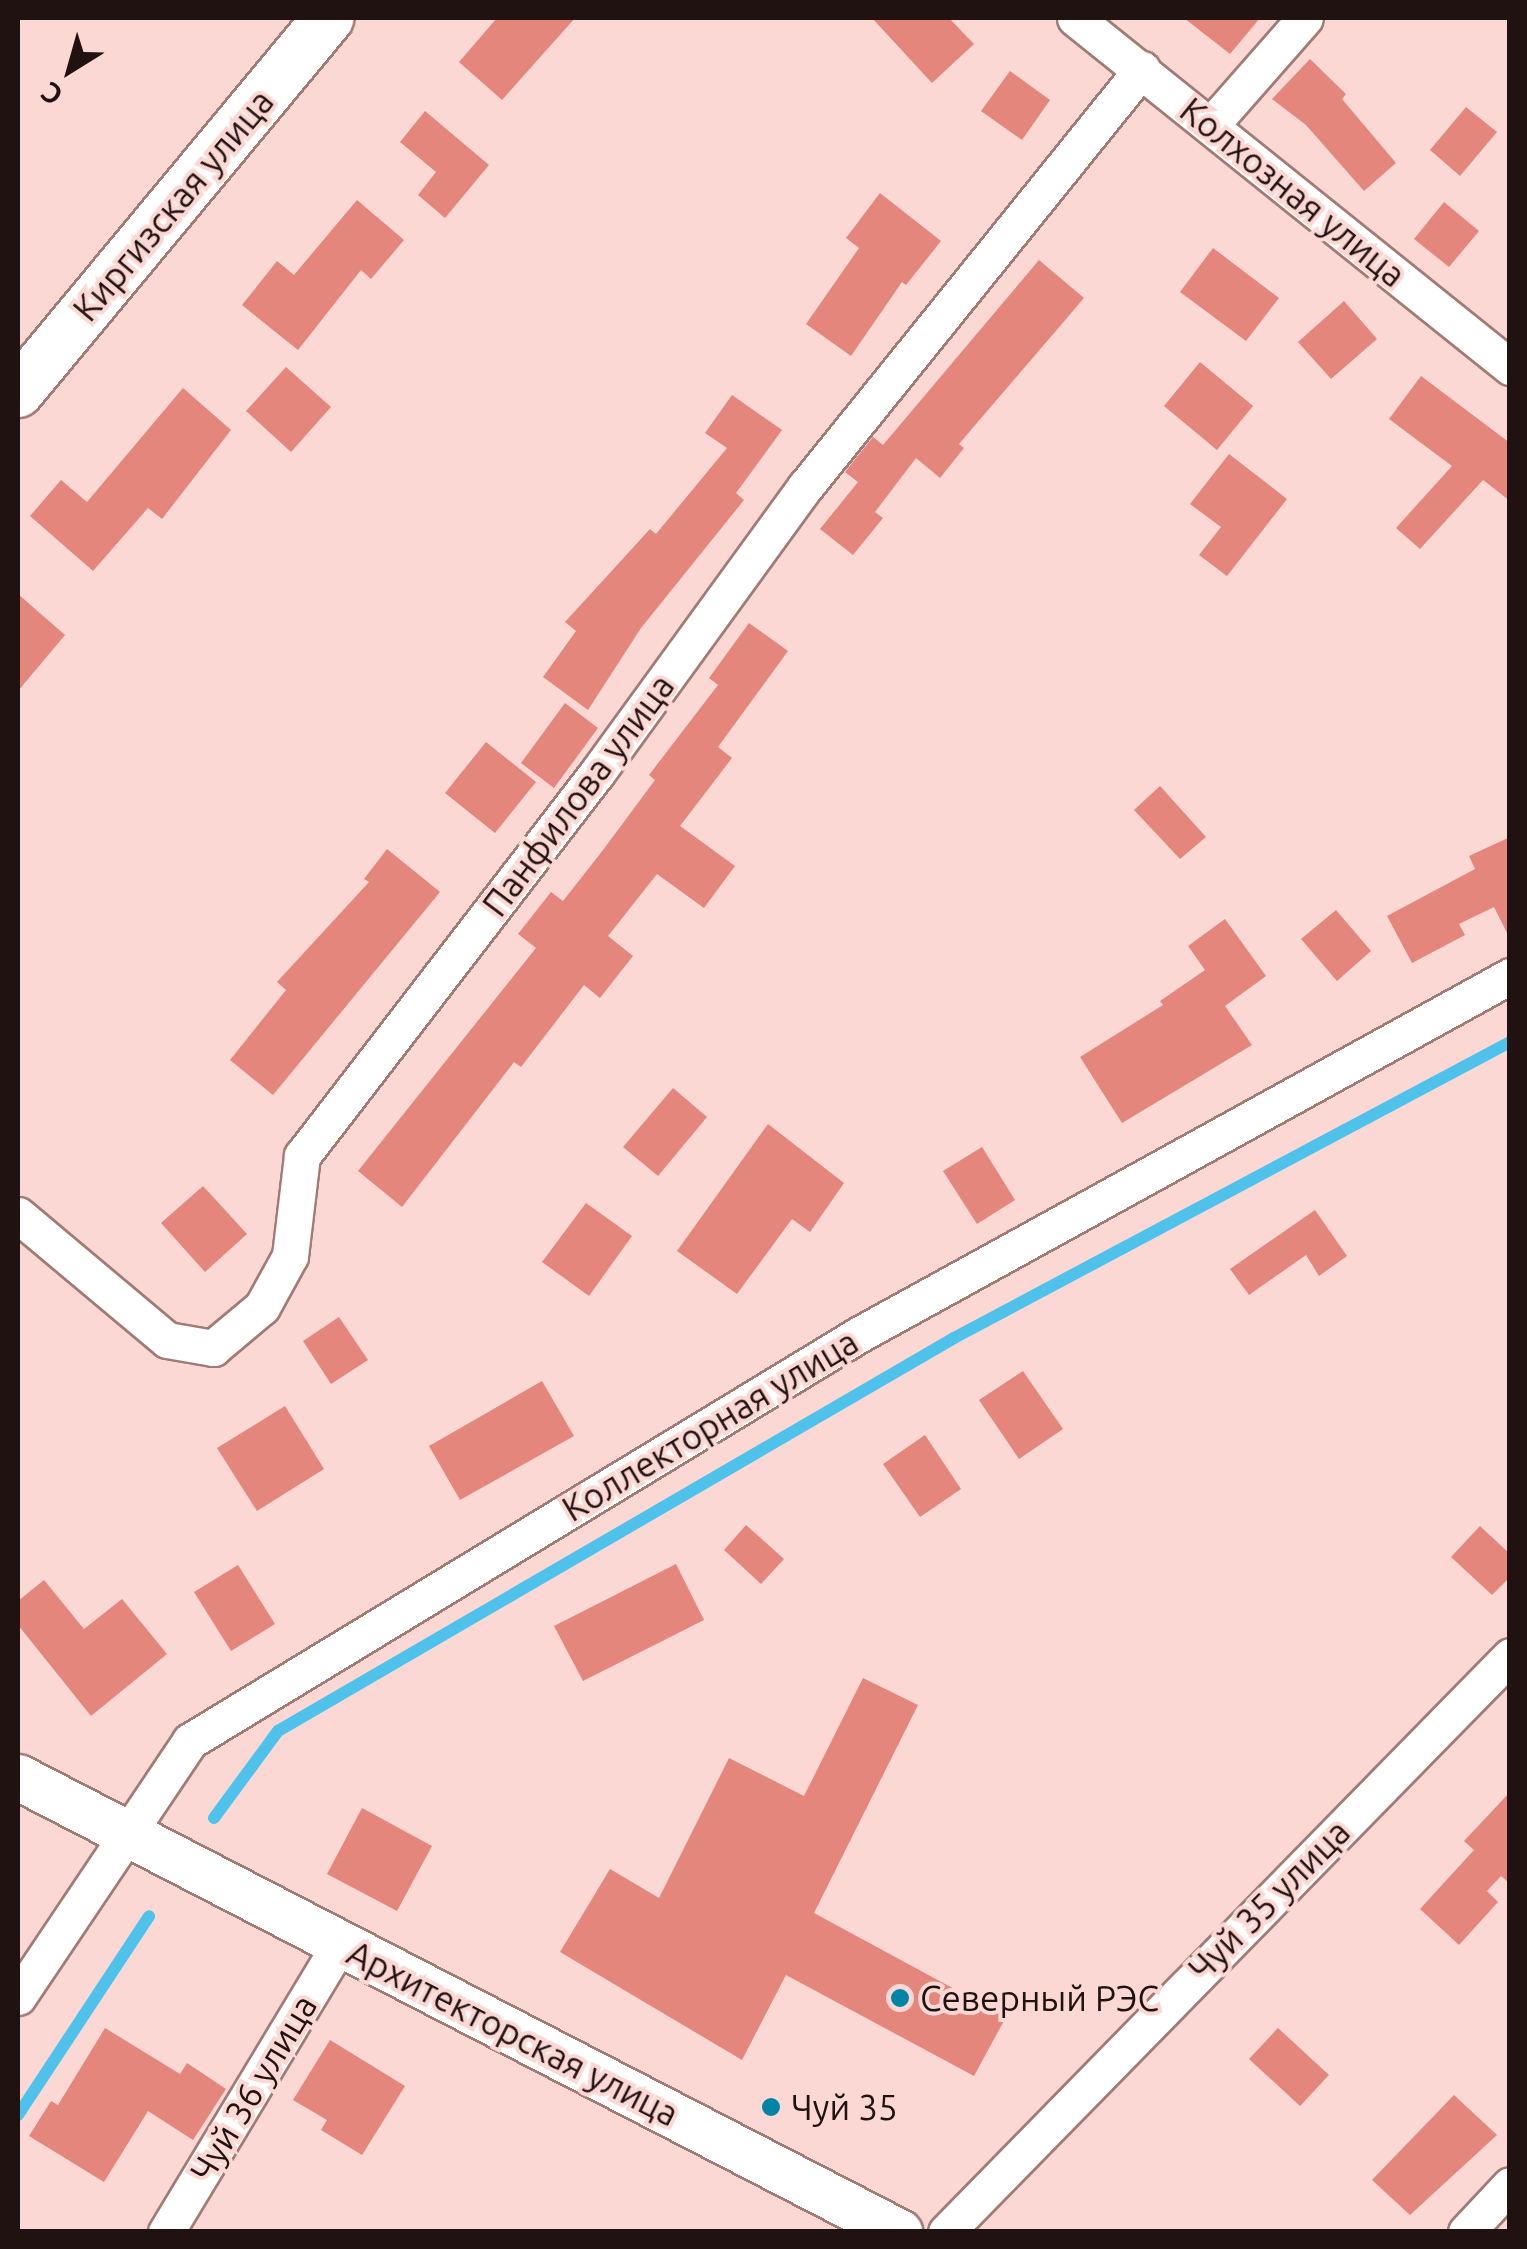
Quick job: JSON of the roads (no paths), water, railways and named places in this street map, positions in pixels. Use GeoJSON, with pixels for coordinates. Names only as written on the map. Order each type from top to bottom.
{"type":"FeatureCollection","features":[{"type":"Feature","properties":{"kind":"main road","name":"Киргизская улица"},"geometry":{"type":"LineString","coordinates":[[18,392],[328,18]]}},
{"type":"Feature","properties":{"kind":"street","name":"Колхозная улица"},"geometry":{"type":"LineString","coordinates":[[1075,18],[1142,68],[1510,368]]}},
{"type":"Feature","properties":{"kind":"street"},"geometry":{"type":"LineString","coordinates":[[1210,125],[1305,18]]}},
{"type":"Feature","properties":{"kind":"street","name":"Панфилова улица"},"geometry":{"type":"LineString","coordinates":[[18,1215],[167,1340],[213,1348],[262,1306],[290,1256],[302,1156],[597,773],[805,487],[1142,68]]}},
{"type":"Feature","properties":{"kind":"street","name":"Коллекторная улица"},"geometry":{"type":"LineString","coordinates":[[18,1998],[190,1741],[860,1334],[1510,976]]}},
{"type":"Feature","properties":{"kind":"street","name":"Чуй 35 улица"},"geometry":{"type":"LineString","coordinates":[[946,2232],[1510,1656]]}},
{"type":"Feature","properties":{"kind":"street","name":"Архитекторская улица"},"geometry":{"type":"LineString","coordinates":[[18,1777],[893,2230]]}},
{"type":"Feature","properties":{"kind":"street","name":"Чуй 36 улица"},"geometry":{"type":"LineString","coordinates":[[166,2232],[340,1944]]}},
{"type":"Feature","properties":{"kind":"street"},"geometry":{"type":"LineString","coordinates":[[1466,2232],[1510,2185]]}},
{"type":"Feature","properties":{"kind":"waterway"},"geometry":{"type":"LineString","coordinates":[[214,1818],[278,1731],[954,1338],[1510,1042]]}},
{"type":"Feature","properties":{"kind":"waterway"},"geometry":{"type":"LineString","coordinates":[[18,2115],[149,1916]]}},
{"type":"Feature","properties":{"kind":"place","name":"Северный РЭС"},"geometry":{"type":"Point","coordinates":[900,1998]}},
{"type":"Feature","properties":{"kind":"place","name":"Чуй 35"},"geometry":{"type":"Point","coordinates":[771,2107]}}]}
